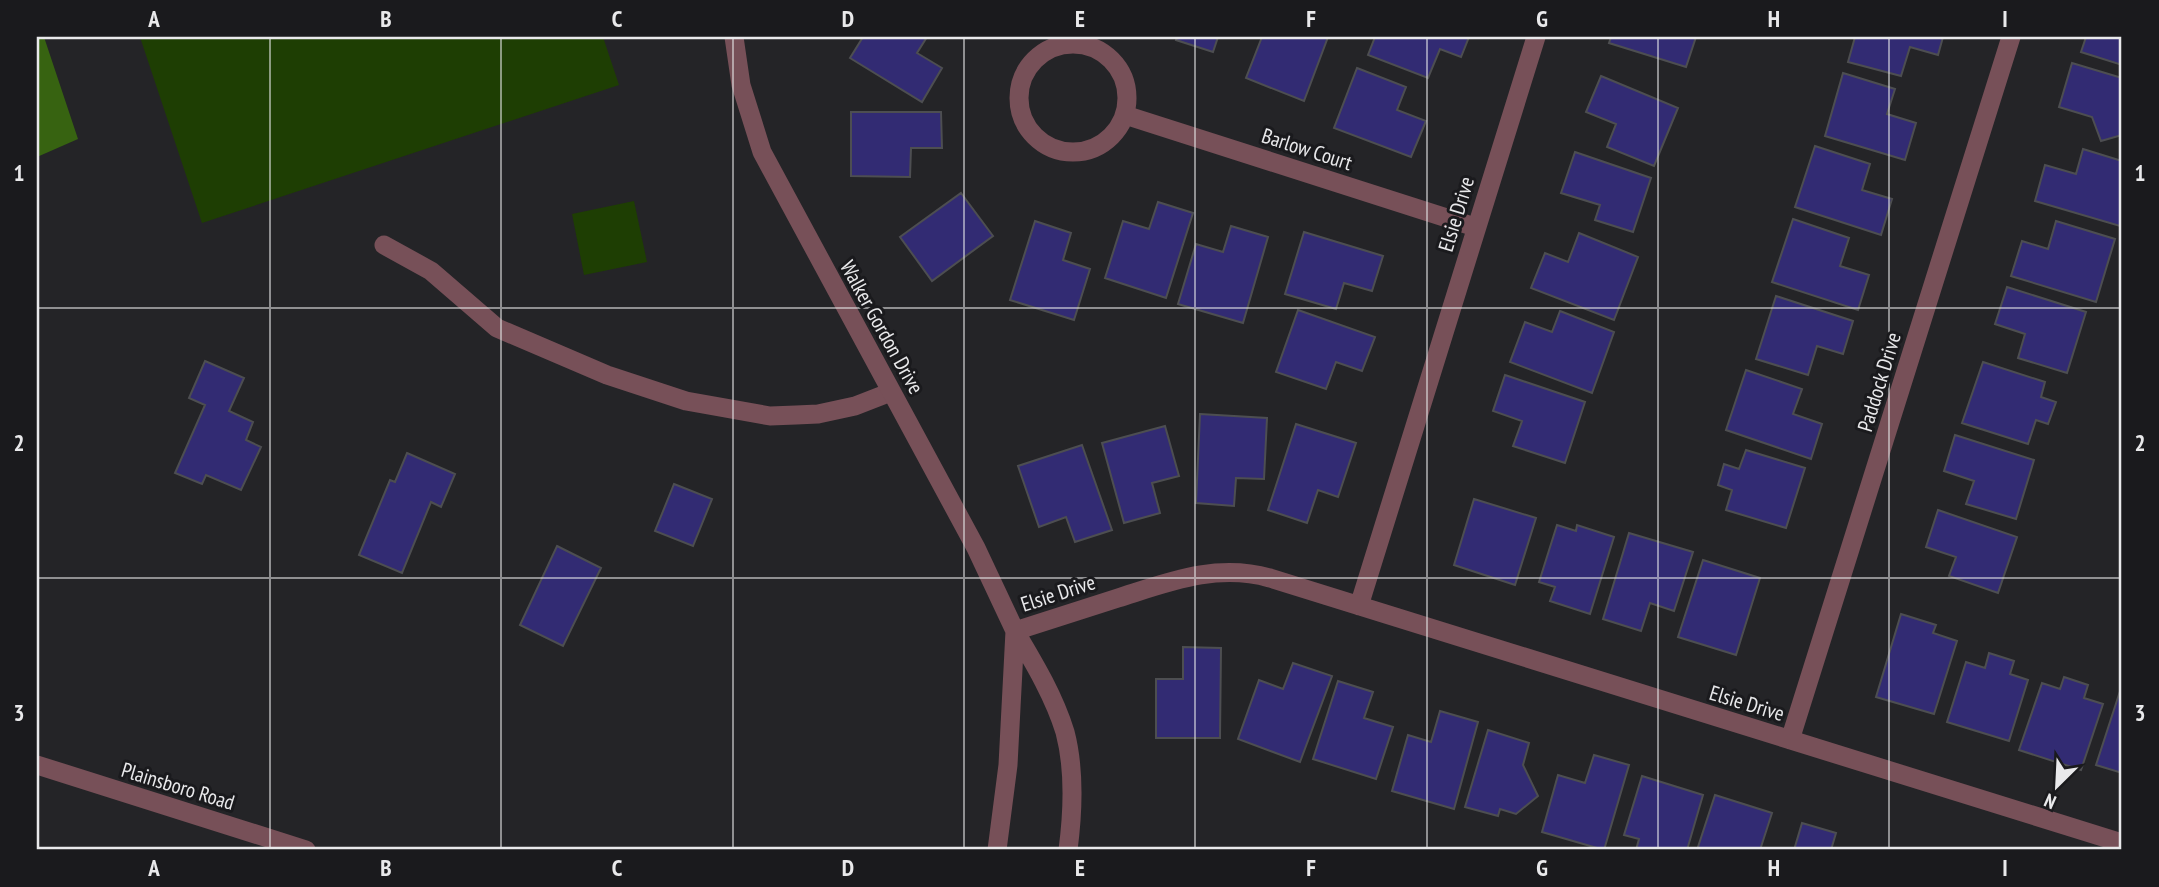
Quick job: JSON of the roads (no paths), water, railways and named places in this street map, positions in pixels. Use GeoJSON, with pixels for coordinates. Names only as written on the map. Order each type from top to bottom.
{"type":"FeatureCollection","features":[{"type":"Feature","properties":{"kind":"street","name":"Walker Gordon Drive"},"geometry":{"type":"LineString","coordinates":[[734,37],[740,85],[762,152],[976,548],[1015,631],[1042,676],[1065,733],[1073,789],[1068,850]]}},
{"type":"Feature","properties":{"kind":"street","name":"Elsie Drive"},"geometry":{"type":"LineString","coordinates":[[1359,606],[1475,226],[1536,37]]}},
{"type":"Feature","properties":{"kind":"street","name":"Paddock Drive"},"geometry":{"type":"LineString","coordinates":[[1790,740],[2011,37]]}},
{"type":"Feature","properties":{"kind":"street"},"geometry":{"type":"LineString","coordinates":[[1069,45],[1089,47],[1108,57],[1121,74],[1127,94],[1125,115],[1114,133],[1098,146],[1077,152],[1057,150],[1038,140],[1025,123],[1019,102],[1022,82],[1032,63],[1048,50],[1069,45]]}},
{"type":"Feature","properties":{"kind":"street","name":"Barlow Court"},"geometry":{"type":"LineString","coordinates":[[1125,115],[1475,226]]}},
{"type":"Feature","properties":{"kind":"street"},"geometry":{"type":"LineString","coordinates":[[384,245],[431,271],[497,328],[607,375],[686,401],[759,414],[796,415],[818,414],[855,406],[891,392]]}},
{"type":"Feature","properties":{"kind":"street","name":"Elsie Drive"},"geometry":{"type":"LineString","coordinates":[[1015,631],[1185,576],[1240,572],[1263,576],[2122,843]]}},
{"type":"Feature","properties":{"kind":"street","name":"Walker Gordon Drive"},"geometry":{"type":"LineString","coordinates":[[997,850],[1008,765],[1015,631]]}},
{"type":"Feature","properties":{"kind":"street","name":"Plainsboro Road"},"geometry":{"type":"LineString","coordinates":[[37,765],[306,850]]}}]}
